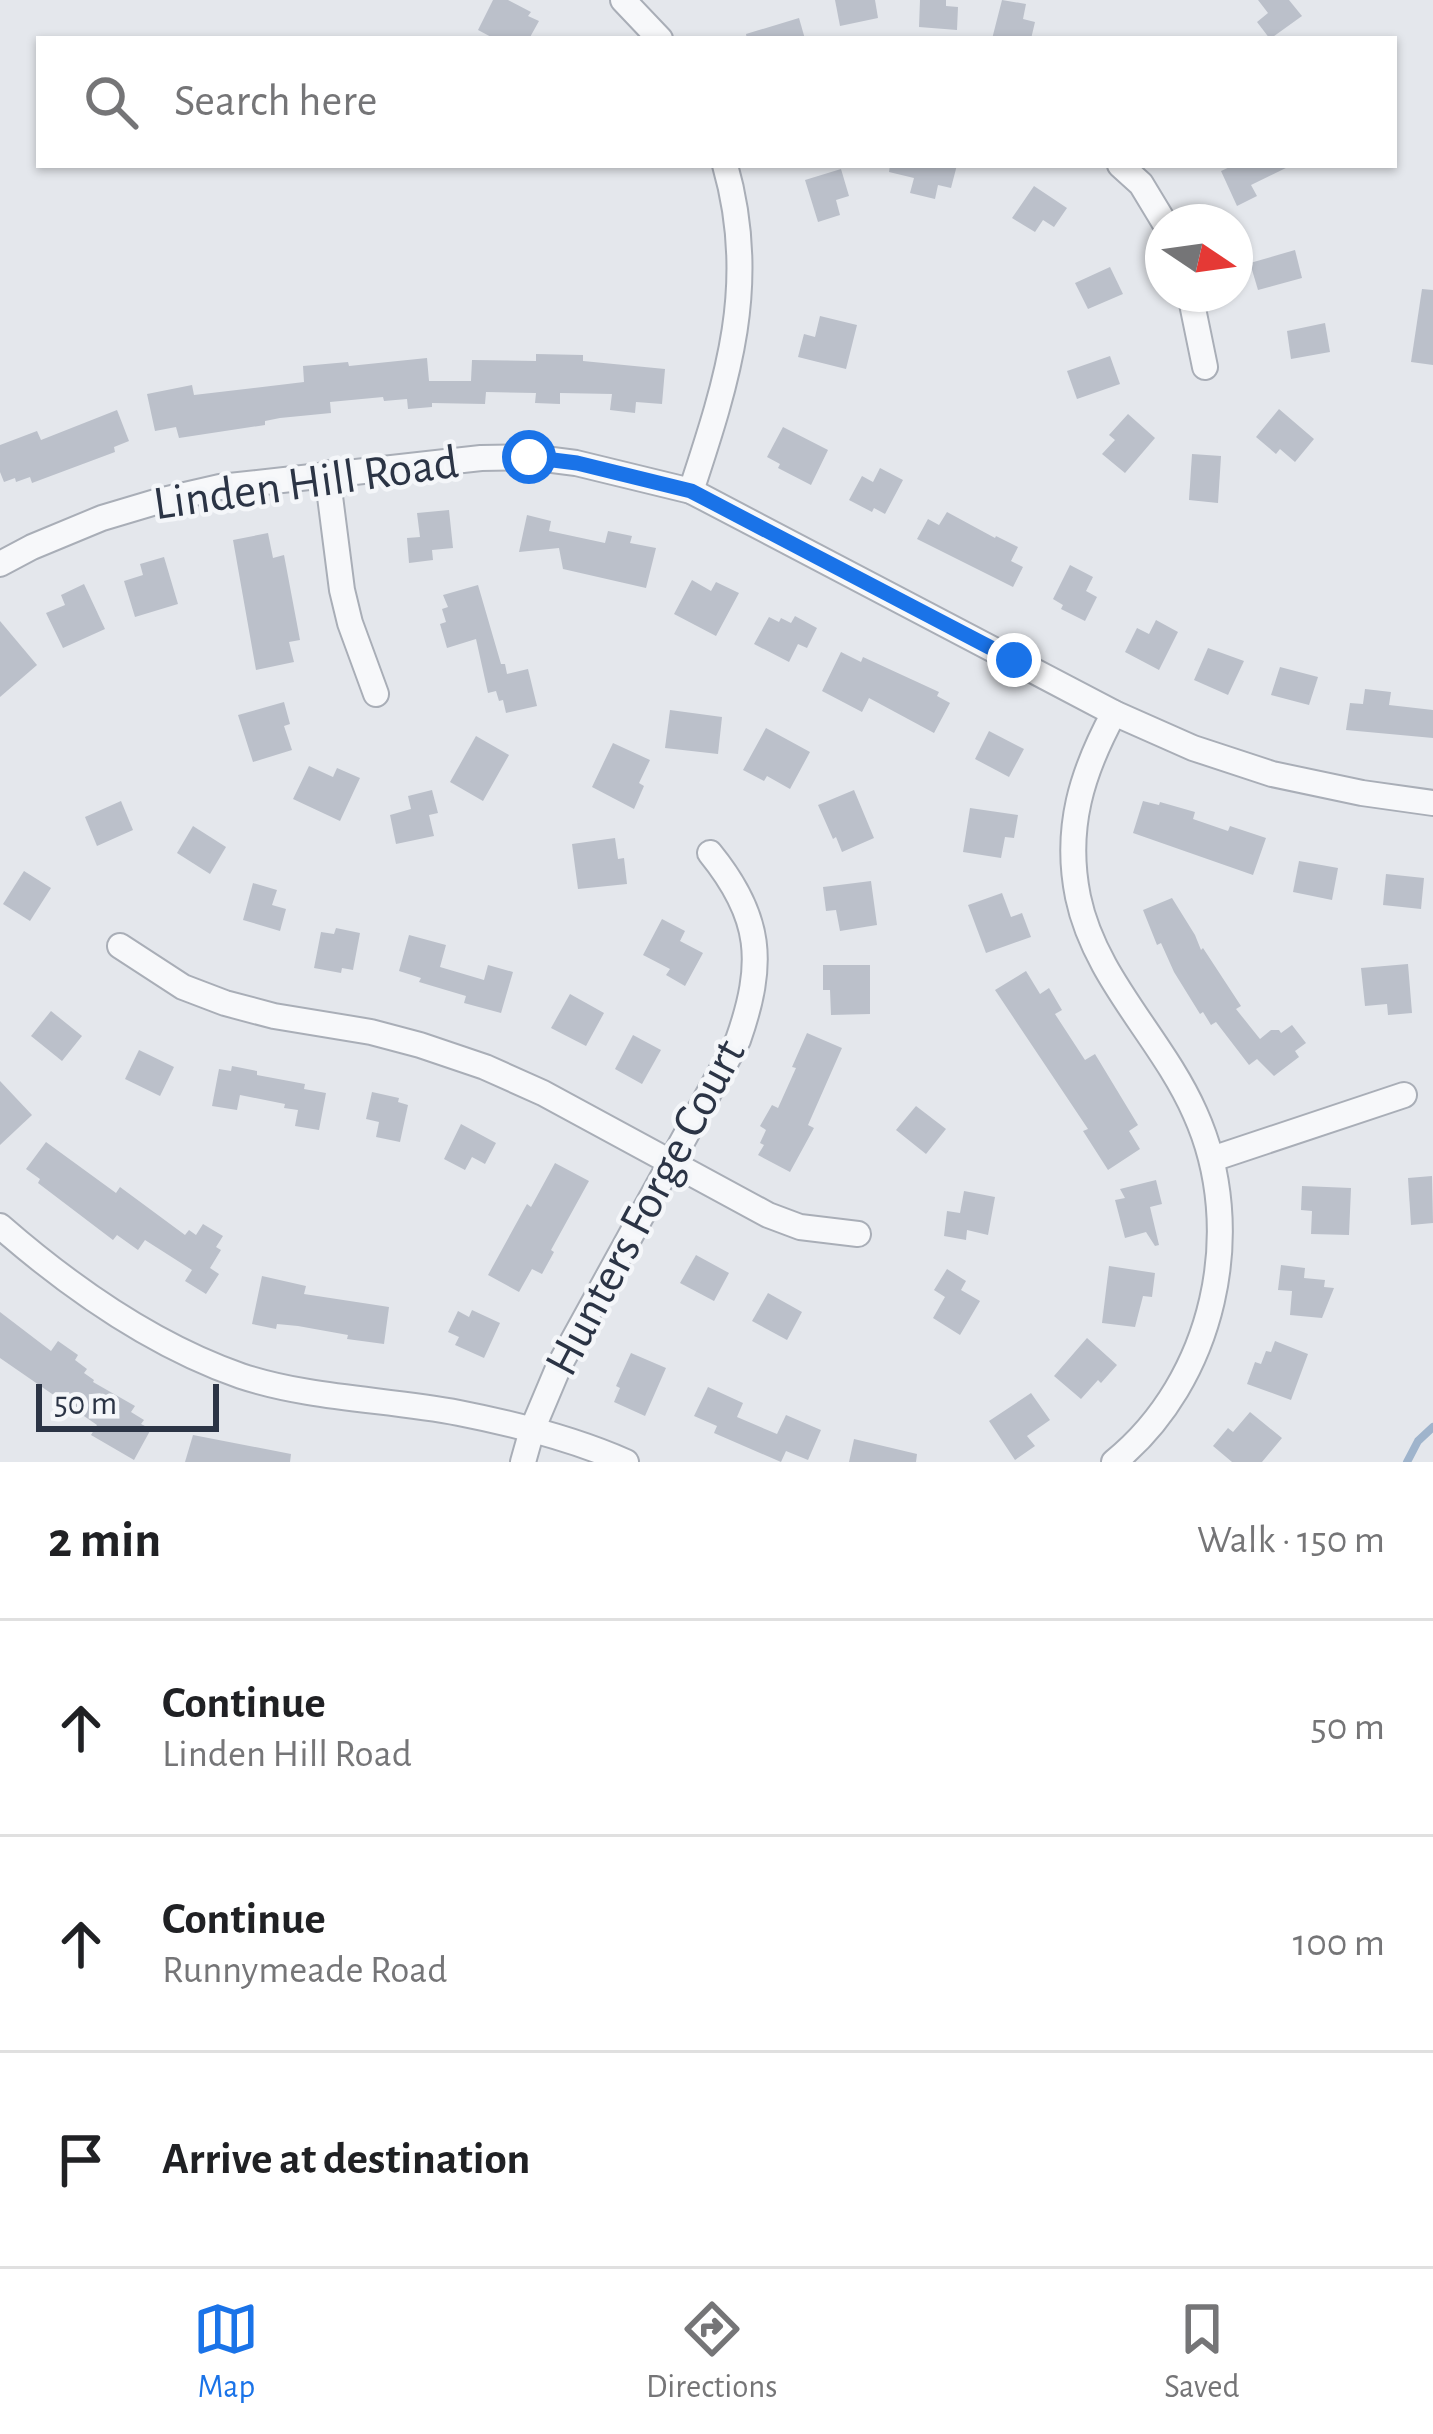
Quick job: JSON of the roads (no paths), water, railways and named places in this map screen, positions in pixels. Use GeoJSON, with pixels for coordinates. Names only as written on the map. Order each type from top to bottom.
{"type":"FeatureCollection","features":[{"type":"Feature","properties":{"kind":"street"},"geometry":{"type":"LineString","coordinates":[[623,0],[657,36]]}},
{"type":"Feature","properties":{"kind":"street"},"geometry":{"type":"LineString","coordinates":[[691,491],[717,412],[740,290],[741,243],[726,168]]}},
{"type":"Feature","properties":{"kind":"street"},"geometry":{"type":"LineString","coordinates":[[1123,168],[1153,204]]}},
{"type":"Feature","properties":{"kind":"street"},"geometry":{"type":"LineString","coordinates":[[1194,312],[1205,367]]}},
{"type":"Feature","properties":{"kind":"street","name":"Linden Hill Road"},"geometry":{"type":"LineString","coordinates":[[0,564],[102,518],[220,487],[430,462],[529,457],[577,463],[691,491],[1114,713],[1193,748],[1272,774],[1433,802]]}},
{"type":"Feature","properties":{"kind":"street"},"geometry":{"type":"LineString","coordinates":[[327,473],[342,590],[376,694]]}},
{"type":"Feature","properties":{"kind":"street"},"geometry":{"type":"LineString","coordinates":[[1114,713],[1080,787],[1073,867],[1078,900],[1106,970],[1196,1113],[1211,1159],[1219,1222],[1217,1283],[1189,1370],[1155,1419],[1114,1462]]}},
{"type":"Feature","properties":{"kind":"street","name":"Hunters Forge Court"},"geometry":{"type":"LineString","coordinates":[[523,1462],[559,1366],[738,1040],[749,1008],[755,946],[748,910],[710,853]]}},
{"type":"Feature","properties":{"kind":"street"},"geometry":{"type":"LineString","coordinates":[[120,946],[183,987],[225,1003],[370,1032],[485,1067],[543,1093],[768,1215],[800,1227],[858,1234]]}},
{"type":"Feature","properties":{"kind":"street"},"geometry":{"type":"LineString","coordinates":[[1211,1159],[1404,1095]]}},
{"type":"Feature","properties":{"kind":"street"},"geometry":{"type":"LineString","coordinates":[[0,1226],[68,1279],[160,1339],[243,1376],[309,1393],[458,1413],[532,1430],[626,1462]]}},
{"type":"Feature","properties":{"kind":"waterway"},"geometry":{"type":"LineString","coordinates":[[1407,1462],[1418,1441],[1433,1427]]}}]}
